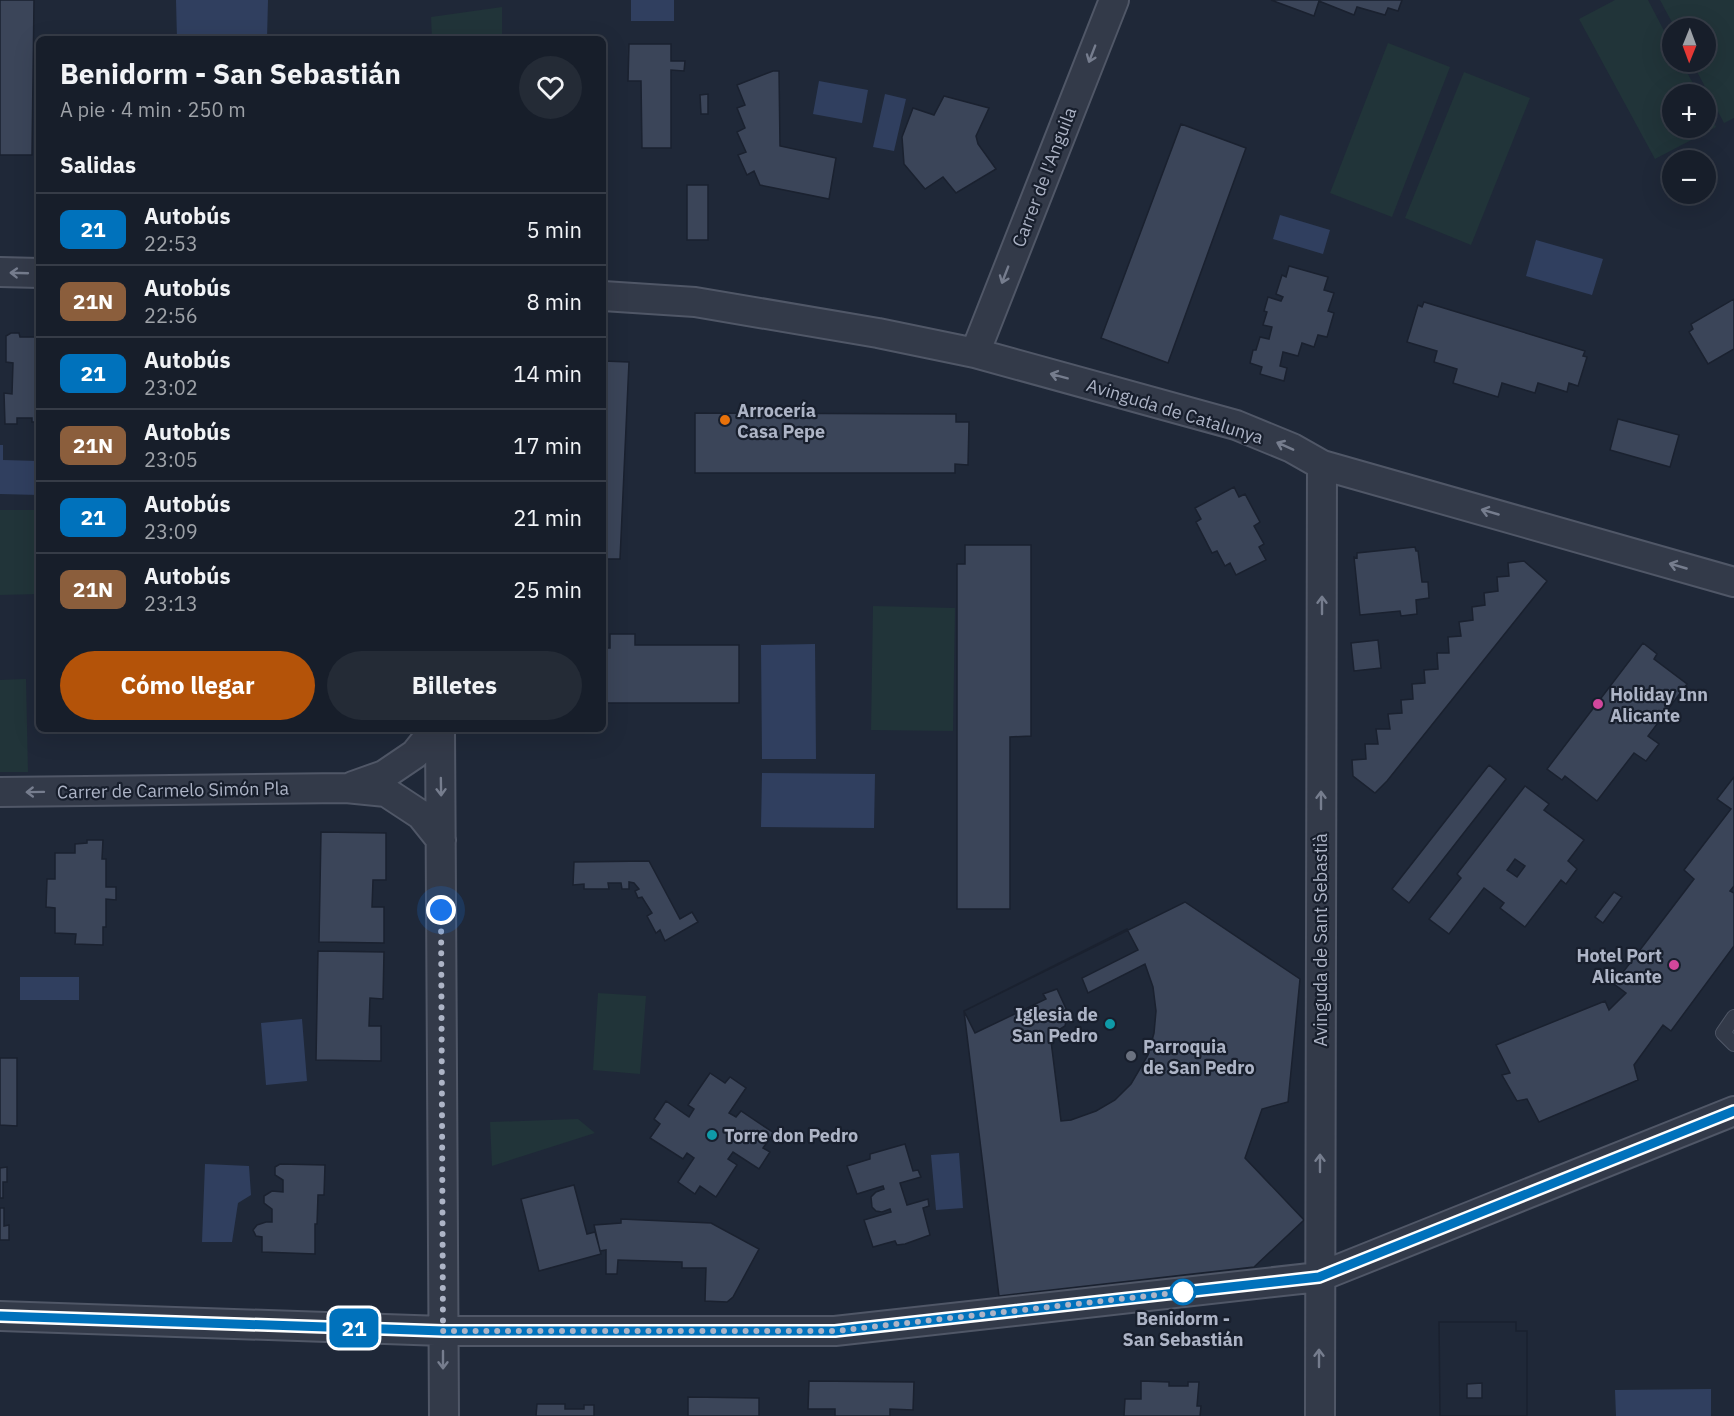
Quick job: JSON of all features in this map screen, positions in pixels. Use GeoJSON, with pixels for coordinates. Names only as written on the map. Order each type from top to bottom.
{"type":"FeatureCollection","features":[{"type":"Feature","properties":{"kind":"street","name":"Carrer de l'Anguila"},"geometry":{"type":"LineString","coordinates":[[975,353],[1114,0]]}},
{"type":"Feature","properties":{"kind":"street"},"geometry":{"type":"LineString","coordinates":[[0,272],[36,273]]}},
{"type":"Feature","properties":{"kind":"street","name":"Avinguda de Catalunya"},"geometry":{"type":"LineString","coordinates":[[606,296],[695,302],[878,333],[975,353],[1236,425],[1292,448],[1322,465],[1734,582]]}},
{"type":"Feature","properties":{"kind":"street","name":"Avinguda de Sant Sebastià"},"geometry":{"type":"LineString","coordinates":[[1320,1416],[1322,465]]}},
{"type":"Feature","properties":{"kind":"street","name":"Carrer de Carmelo Simón Pla"},"geometry":{"type":"LineString","coordinates":[[346,788],[384,775],[415,754],[434,732]]}},
{"type":"Feature","properties":{"kind":"street"},"geometry":{"type":"LineString","coordinates":[[437,732],[441,840],[444,1416]]}},
{"type":"Feature","properties":{"kind":"street","name":"Carrer de Carmelo Simón Pla"},"geometry":{"type":"LineString","coordinates":[[0,792],[346,788],[386,792],[422,815],[441,840]]}},
{"type":"Feature","properties":{"kind":"street"},"geometry":{"type":"LineString","coordinates":[[0,1316],[443,1331],[835,1331],[1319,1277],[1734,1111]]}},
{"type":"Feature","properties":{"kind":"lane"},"geometry":{"type":"LineString","coordinates":[[1734,1017],[1723,1033],[1734,1044]]}},
{"type":"Feature","properties":{"kind":"green space"},"geometry":{"type":"Polygon","coordinates":[[[1615,0],[1648,0],[1662,27],[1662,72],[1687,72],[1693,84],[1662,84],[1662,138],[1695,138],[1672,150],[1662,150],[1662,155],[1655,159],[1579,19],[1615,0]]]}},
{"type":"Feature","properties":{"kind":"green space"},"geometry":{"type":"Polygon","coordinates":[[[1660,0],[1734,0],[1734,118],[1724,123],[1716,108],[1716,84],[1704,84],[1697,72],[1716,72],[1716,18],[1670,18],[1660,0]]]}},
{"type":"Feature","properties":{"kind":"green space"},"geometry":{"type":"Polygon","coordinates":[[[502,7],[502,36],[432,36],[431,17],[502,7]]]}},
{"type":"Feature","properties":{"kind":"green space"},"geometry":{"type":"Polygon","coordinates":[[[1388,43],[1450,67],[1392,217],[1330,193],[1388,43]]]}},
{"type":"Feature","properties":{"kind":"green space"},"geometry":{"type":"Polygon","coordinates":[[[1464,72],[1530,98],[1471,245],[1405,218],[1464,72]]]}},
{"type":"Feature","properties":{"kind":"green space"},"geometry":{"type":"Polygon","coordinates":[[[0,510],[36,510],[36,594],[0,595],[0,510]]]}},
{"type":"Feature","properties":{"kind":"green space"},"geometry":{"type":"Polygon","coordinates":[[[873,606],[955,608],[953,731],[871,730],[873,606]]]}},
{"type":"Feature","properties":{"kind":"green space"},"geometry":{"type":"Polygon","coordinates":[[[26,679],[28,772],[0,772],[0,680],[26,679]]]}},
{"type":"Feature","properties":{"kind":"green space"},"geometry":{"type":"Polygon","coordinates":[[[598,993],[646,996],[640,1074],[593,1070],[598,993]]]}},
{"type":"Feature","properties":{"kind":"green space"},"geometry":{"type":"Polygon","coordinates":[[[578,1119],[595,1133],[492,1166],[490,1122],[578,1119]]]}},
{"type":"Feature","properties":{"kind":"water"},"geometry":{"type":"Polygon","coordinates":[[[176,0],[268,0],[267,36],[177,36],[176,0]]]}},
{"type":"Feature","properties":{"kind":"water"},"geometry":{"type":"Polygon","coordinates":[[[631,0],[674,0],[674,21],[631,21],[631,0]]]}},
{"type":"Feature","properties":{"kind":"water"},"geometry":{"type":"Polygon","coordinates":[[[819,81],[868,90],[862,123],[813,114],[819,81]]]}},
{"type":"Feature","properties":{"kind":"water"},"geometry":{"type":"Polygon","coordinates":[[[885,94],[906,99],[894,151],[873,147],[885,94]]]}},
{"type":"Feature","properties":{"kind":"water"},"geometry":{"type":"Polygon","coordinates":[[[1280,215],[1330,230],[1323,254],[1273,239],[1280,215]]]}},
{"type":"Feature","properties":{"kind":"water"},"geometry":{"type":"Polygon","coordinates":[[[1536,240],[1603,259],[1592,295],[1526,276],[1536,240]]]}},
{"type":"Feature","properties":{"kind":"water"},"geometry":{"type":"Polygon","coordinates":[[[0,445],[3,445],[3,460],[36,461],[36,495],[0,494],[0,445]]]}},
{"type":"Feature","properties":{"kind":"water"},"geometry":{"type":"Polygon","coordinates":[[[815,644],[816,759],[762,759],[761,645],[815,644]]]}},
{"type":"Feature","properties":{"kind":"water"},"geometry":{"type":"Polygon","coordinates":[[[762,773],[875,774],[874,828],[761,827],[762,773]]]}},
{"type":"Feature","properties":{"kind":"water"},"geometry":{"type":"Polygon","coordinates":[[[20,977],[79,977],[79,1000],[20,1000],[20,977]]]}},
{"type":"Feature","properties":{"kind":"water"},"geometry":{"type":"Polygon","coordinates":[[[302,1019],[307,1081],[266,1085],[261,1023],[302,1019]]]}},
{"type":"Feature","properties":{"kind":"water"},"geometry":{"type":"Polygon","coordinates":[[[959,1153],[963,1208],[936,1210],[931,1155],[959,1153]]]}},
{"type":"Feature","properties":{"kind":"water"},"geometry":{"type":"Polygon","coordinates":[[[205,1164],[249,1166],[251,1195],[238,1203],[232,1242],[202,1242],[205,1164]]]}},
{"type":"Feature","properties":{"kind":"water"},"geometry":{"type":"Polygon","coordinates":[[[1711,1389],[1711,1416],[1616,1416],[1615,1390],[1711,1389]]]}},
{"type":"Feature","properties":{"kind":"building"},"geometry":{"type":"Polygon","coordinates":[[[0,0],[34,0],[32,155],[0,155],[0,0]]]}},
{"type":"Feature","properties":{"kind":"building"},"geometry":{"type":"Polygon","coordinates":[[[1271,0],[1402,0],[1398,11],[1388,8],[1385,15],[1357,7],[1354,15],[1319,1],[1314,16],[1271,0]]]}},
{"type":"Feature","properties":{"kind":"building"},"geometry":{"type":"Polygon","coordinates":[[[629,44],[671,44],[671,61],[685,61],[684,71],[671,70],[671,148],[642,148],[641,81],[628,81],[629,44]]]}},
{"type":"Feature","properties":{"kind":"building"},"geometry":{"type":"Polygon","coordinates":[[[773,71],[779,71],[780,146],[836,158],[829,199],[760,185],[754,171],[747,175],[738,155],[746,152],[737,132],[745,128],[737,108],[745,105],[737,85],[773,71]]]}},
{"type":"Feature","properties":{"kind":"building"},"geometry":{"type":"Polygon","coordinates":[[[708,94],[708,114],[701,114],[700,95],[708,94]]]}},
{"type":"Feature","properties":{"kind":"building"},"geometry":{"type":"Polygon","coordinates":[[[944,96],[989,108],[976,136],[978,144],[996,169],[956,193],[943,177],[925,189],[904,164],[902,137],[913,108],[934,115],[944,96]]]}},
{"type":"Feature","properties":{"kind":"building"},"geometry":{"type":"Polygon","coordinates":[[[1181,124],[1246,148],[1168,363],[1101,338],[1181,124]]]}},
{"type":"Feature","properties":{"kind":"building"},"geometry":{"type":"Polygon","coordinates":[[[687,185],[708,185],[708,240],[687,240],[687,185]]]}},
{"type":"Feature","properties":{"kind":"building"},"geometry":{"type":"Polygon","coordinates":[[[1289,266],[1328,277],[1324,290],[1334,293],[1328,311],[1334,313],[1327,337],[1318,335],[1314,347],[1302,343],[1298,356],[1283,352],[1280,366],[1287,368],[1284,381],[1260,374],[1262,367],[1250,363],[1253,350],[1256,350],[1260,337],[1269,339],[1272,327],[1263,325],[1267,312],[1264,311],[1268,297],[1281,301],[1283,297],[1276,294],[1282,275],[1286,277],[1289,266]]]}},
{"type":"Feature","properties":{"kind":"building"},"geometry":{"type":"Polygon","coordinates":[[[1734,299],[1734,349],[1708,364],[1689,332],[1693,329],[1691,324],[1734,299]]]}},
{"type":"Feature","properties":{"kind":"building"},"geometry":{"type":"Polygon","coordinates":[[[1424,302],[1585,351],[1583,356],[1587,357],[1578,386],[1569,383],[1567,392],[1538,383],[1535,393],[1502,383],[1498,397],[1453,383],[1457,369],[1434,362],[1437,351],[1407,342],[1418,305],[1422,307],[1424,302]]]}},
{"type":"Feature","properties":{"kind":"building"},"geometry":{"type":"Polygon","coordinates":[[[19,333],[20,337],[36,337],[36,422],[32,422],[32,418],[17,418],[17,424],[5,424],[4,393],[12,394],[13,363],[6,362],[6,336],[19,333]]]}},
{"type":"Feature","properties":{"kind":"building"},"geometry":{"type":"Polygon","coordinates":[[[606,361],[629,362],[620,559],[606,559],[606,361]]]}},
{"type":"Feature","properties":{"kind":"building"},"geometry":{"type":"Polygon","coordinates":[[[695,413],[956,414],[956,422],[969,422],[968,465],[955,464],[955,473],[695,473],[695,413]]]}},
{"type":"Feature","properties":{"kind":"building"},"geometry":{"type":"Polygon","coordinates":[[[1618,419],[1679,435],[1670,467],[1610,450],[1618,419]]]}},
{"type":"Feature","properties":{"kind":"building"},"geometry":{"type":"Polygon","coordinates":[[[1234,487],[1239,497],[1245,494],[1260,522],[1254,526],[1264,544],[1259,547],[1266,560],[1236,575],[1230,563],[1225,566],[1217,551],[1212,553],[1196,522],[1201,519],[1195,508],[1234,487]]]}},
{"type":"Feature","properties":{"kind":"building"},"geometry":{"type":"Polygon","coordinates":[[[965,545],[1031,545],[1031,736],[1010,737],[1010,909],[957,909],[957,564],[965,564],[965,545]]]}},
{"type":"Feature","properties":{"kind":"building"},"geometry":{"type":"Polygon","coordinates":[[[1415,547],[1418,551],[1422,582],[1428,582],[1429,598],[1416,600],[1417,614],[1401,616],[1400,611],[1360,615],[1354,557],[1357,558],[1357,553],[1415,547]]]}},
{"type":"Feature","properties":{"kind":"building"},"geometry":{"type":"Polygon","coordinates":[[[1524,561],[1547,581],[1375,793],[1353,776],[1352,760],[1366,759],[1365,744],[1378,744],[1376,729],[1390,729],[1388,714],[1402,713],[1401,700],[1413,699],[1412,684],[1425,683],[1424,670],[1438,669],[1437,653],[1449,653],[1448,637],[1461,636],[1459,622],[1473,620],[1472,607],[1485,605],[1484,593],[1498,591],[1497,577],[1509,576],[1508,563],[1524,561]]]}},
{"type":"Feature","properties":{"kind":"building"},"geometry":{"type":"Polygon","coordinates":[[[610,634],[635,634],[635,645],[739,645],[739,703],[606,703],[606,648],[610,648],[610,634]]]}},
{"type":"Feature","properties":{"kind":"building"},"geometry":{"type":"Polygon","coordinates":[[[1378,640],[1381,668],[1354,671],[1351,643],[1378,640]]]}},
{"type":"Feature","properties":{"kind":"building"},"geometry":{"type":"Polygon","coordinates":[[[1643,643],[1657,654],[1654,659],[1687,684],[1648,736],[1659,744],[1646,761],[1634,753],[1597,801],[1565,776],[1562,780],[1547,769],[1643,643]]]}},
{"type":"Feature","properties":{"kind":"building"},"geometry":{"type":"Polygon","coordinates":[[[1489,765],[1506,779],[1409,903],[1392,889],[1489,765]]]}},
{"type":"Feature","properties":{"kind":"building","name":"Hotel Port Alicante"},"geometry":{"type":"Polygon","coordinates":[[[1734,777],[1734,886],[1730,891],[1734,893],[1734,946],[1671,1031],[1663,1025],[1634,1065],[1638,1080],[1539,1122],[1527,1099],[1517,1101],[1502,1075],[1510,1073],[1496,1045],[1605,1001],[1609,1010],[1626,993],[1614,984],[1694,879],[1684,870],[1731,809],[1717,799],[1734,777]]]}},
{"type":"Feature","properties":{"kind":"building"},"geometry":{"type":"Polygon","coordinates":[[[1525,786],[1549,804],[1544,810],[1584,840],[1568,861],[1577,869],[1566,884],[1561,880],[1525,927],[1500,908],[1504,903],[1484,888],[1449,934],[1429,919],[1461,878],[1457,874],[1525,786]],[[1515,859],[1507,870],[1517,877],[1525,866],[1515,859]]]}},
{"type":"Feature","properties":{"kind":"building"},"geometry":{"type":"Polygon","coordinates":[[[321,832],[386,833],[386,880],[373,880],[372,907],[384,907],[384,943],[319,942],[321,832]]]}},
{"type":"Feature","properties":{"kind":"building"},"geometry":{"type":"Polygon","coordinates":[[[87,840],[103,840],[102,859],[106,859],[106,887],[116,887],[116,900],[106,899],[106,927],[103,927],[103,945],[75,944],[76,934],[55,933],[55,908],[46,907],[47,879],[55,879],[55,853],[75,853],[75,844],[87,843],[87,840]]]}},
{"type":"Feature","properties":{"kind":"building"},"geometry":{"type":"Polygon","coordinates":[[[649,861],[680,919],[692,912],[698,922],[665,941],[660,930],[656,933],[647,916],[652,913],[642,897],[638,898],[635,891],[639,889],[634,883],[629,882],[629,889],[622,889],[621,883],[608,883],[609,889],[584,889],[584,884],[573,885],[574,862],[649,861]]]}},
{"type":"Feature","properties":{"kind":"building"},"geometry":{"type":"Polygon","coordinates":[[[1614,892],[1622,897],[1603,923],[1595,917],[1614,892]]]}},
{"type":"Feature","properties":{"kind":"building","name":"Parroquia de San Pedro"},"geometry":{"type":"Polygon","coordinates":[[[1185,902],[1300,979],[1288,1102],[1262,1109],[1245,1158],[1304,1220],[1254,1267],[999,1296],[964,1011],[1185,902]]]}},
{"type":"Feature","properties":{"kind":"building","name":"Iglesia de San Pedro"},"geometry":{"type":"Polygon","coordinates":[[[1127,929],[1138,950],[1082,978],[1088,993],[1145,964],[1153,987],[1156,1011],[1154,1033],[1148,1055],[1131,1084],[1115,1100],[1096,1111],[1061,1121],[1050,1033],[1065,1026],[1068,1013],[1057,989],[1043,994],[1046,999],[975,1033],[964,1011],[1127,929]]]}},
{"type":"Feature","properties":{"kind":"building"},"geometry":{"type":"Polygon","coordinates":[[[318,951],[384,952],[383,999],[370,998],[369,1026],[381,1026],[381,1061],[316,1060],[318,951]]]}},
{"type":"Feature","properties":{"kind":"building"},"geometry":{"type":"Polygon","coordinates":[[[0,1058],[17,1058],[17,1126],[0,1125],[0,1058]]]}},
{"type":"Feature","properties":{"kind":"building","name":"Torre don Pedro"},"geometry":{"type":"Polygon","coordinates":[[[710,1073],[725,1083],[730,1077],[746,1088],[729,1113],[736,1117],[741,1111],[774,1133],[763,1148],[770,1152],[759,1169],[733,1152],[728,1159],[737,1165],[716,1197],[700,1186],[695,1194],[678,1182],[694,1158],[687,1153],[683,1159],[650,1138],[660,1124],[654,1119],[666,1101],[689,1117],[694,1109],[688,1105],[710,1073]]]}},
{"type":"Feature","properties":{"kind":"building"},"geometry":{"type":"Polygon","coordinates":[[[905,1144],[913,1171],[918,1170],[921,1177],[900,1183],[907,1205],[928,1199],[929,1206],[923,1208],[930,1235],[905,1244],[897,1245],[895,1241],[873,1247],[864,1220],[891,1212],[890,1209],[882,1212],[876,1211],[872,1207],[871,1197],[884,1189],[883,1186],[857,1194],[847,1166],[870,1159],[870,1154],[905,1144]]]}},
{"type":"Feature","properties":{"kind":"building"},"geometry":{"type":"Polygon","coordinates":[[[280,1164],[325,1165],[324,1195],[318,1195],[315,1254],[262,1252],[262,1237],[256,1236],[253,1230],[257,1225],[272,1222],[272,1209],[264,1203],[264,1196],[272,1191],[283,1192],[283,1180],[275,1175],[275,1167],[280,1164]]]}},
{"type":"Feature","properties":{"kind":"building"},"geometry":{"type":"Polygon","coordinates":[[[7,1167],[7,1182],[3,1182],[3,1198],[0,1198],[0,1168],[7,1167]]]}},
{"type":"Feature","properties":{"kind":"building"},"geometry":{"type":"Polygon","coordinates":[[[574,1185],[587,1234],[595,1232],[601,1254],[539,1271],[521,1199],[574,1185]]]}},
{"type":"Feature","properties":{"kind":"building"},"geometry":{"type":"Polygon","coordinates":[[[0,1208],[4,1208],[4,1226],[9,1225],[9,1240],[0,1240],[0,1208]]]}},
{"type":"Feature","properties":{"kind":"building"},"geometry":{"type":"Polygon","coordinates":[[[621,1219],[711,1223],[759,1249],[733,1297],[727,1302],[705,1301],[706,1268],[682,1268],[682,1262],[618,1260],[617,1274],[606,1274],[606,1250],[600,1251],[594,1225],[621,1223],[621,1219]]]}},
{"type":"Feature","properties":{"kind":"building"},"geometry":{"type":"Polygon","coordinates":[[[1439,1322],[1516,1322],[1516,1331],[1527,1331],[1527,1416],[1440,1416],[1439,1322]],[[1482,1383],[1467,1384],[1467,1398],[1482,1398],[1482,1383]]]}},
{"type":"Feature","properties":{"kind":"building"},"geometry":{"type":"Polygon","coordinates":[[[1439,1322],[1516,1322],[1516,1331],[1527,1331],[1527,1416],[1440,1416],[1439,1322]]]}},
{"type":"Feature","properties":{"kind":"building"},"geometry":{"type":"Polygon","coordinates":[[[809,1381],[914,1382],[913,1410],[890,1409],[890,1416],[835,1416],[835,1409],[808,1409],[809,1381]]]}},
{"type":"Feature","properties":{"kind":"building"},"geometry":{"type":"Polygon","coordinates":[[[1141,1381],[1169,1382],[1169,1386],[1188,1386],[1188,1382],[1199,1382],[1197,1406],[1201,1406],[1200,1416],[1124,1416],[1125,1399],[1141,1399],[1141,1381]]]}},
{"type":"Feature","properties":{"kind":"building"},"geometry":{"type":"Polygon","coordinates":[[[688,1397],[759,1398],[759,1416],[688,1416],[688,1397]]]}},
{"type":"Feature","properties":{"kind":"building"},"geometry":{"type":"Polygon","coordinates":[[[537,1404],[565,1404],[565,1409],[584,1409],[584,1405],[594,1405],[594,1416],[536,1416],[537,1404]]]}},
{"type":"Feature","properties":{"kind":"bus line","name":"21"},"geometry":{"type":"LineString","coordinates":[[0,1316],[443,1331],[835,1331],[1319,1277],[1734,1111]]}},
{"type":"Feature","properties":{"kind":"place","name":"Arrocería Casa Pepe"},"geometry":{"type":"Point","coordinates":[725,420]}},
{"type":"Feature","properties":{"kind":"place","name":"Holiday Inn Alicante"},"geometry":{"type":"Point","coordinates":[1598,704]}},
{"type":"Feature","properties":{"kind":"place","name":"Hotel Port Alicante"},"geometry":{"type":"Point","coordinates":[1674,965]}},
{"type":"Feature","properties":{"kind":"place","name":"Iglesia de San Pedro"},"geometry":{"type":"Point","coordinates":[1110,1024]}},
{"type":"Feature","properties":{"kind":"place","name":"Parroquia de San Pedro"},"geometry":{"type":"Point","coordinates":[1131,1056]}},
{"type":"Feature","properties":{"kind":"place","name":"Torre don Pedro"},"geometry":{"type":"Point","coordinates":[712,1135]}},
{"type":"Feature","properties":{"kind":"place","name":"Benidorm - San Sebastián"},"geometry":{"type":"Point","coordinates":[1183,1292]}},
{"type":"Feature","properties":{"kind":"route"},"geometry":{"type":"LineString","coordinates":[[441,910],[443,1331],[835,1331],[1183,1292]]}}]}
